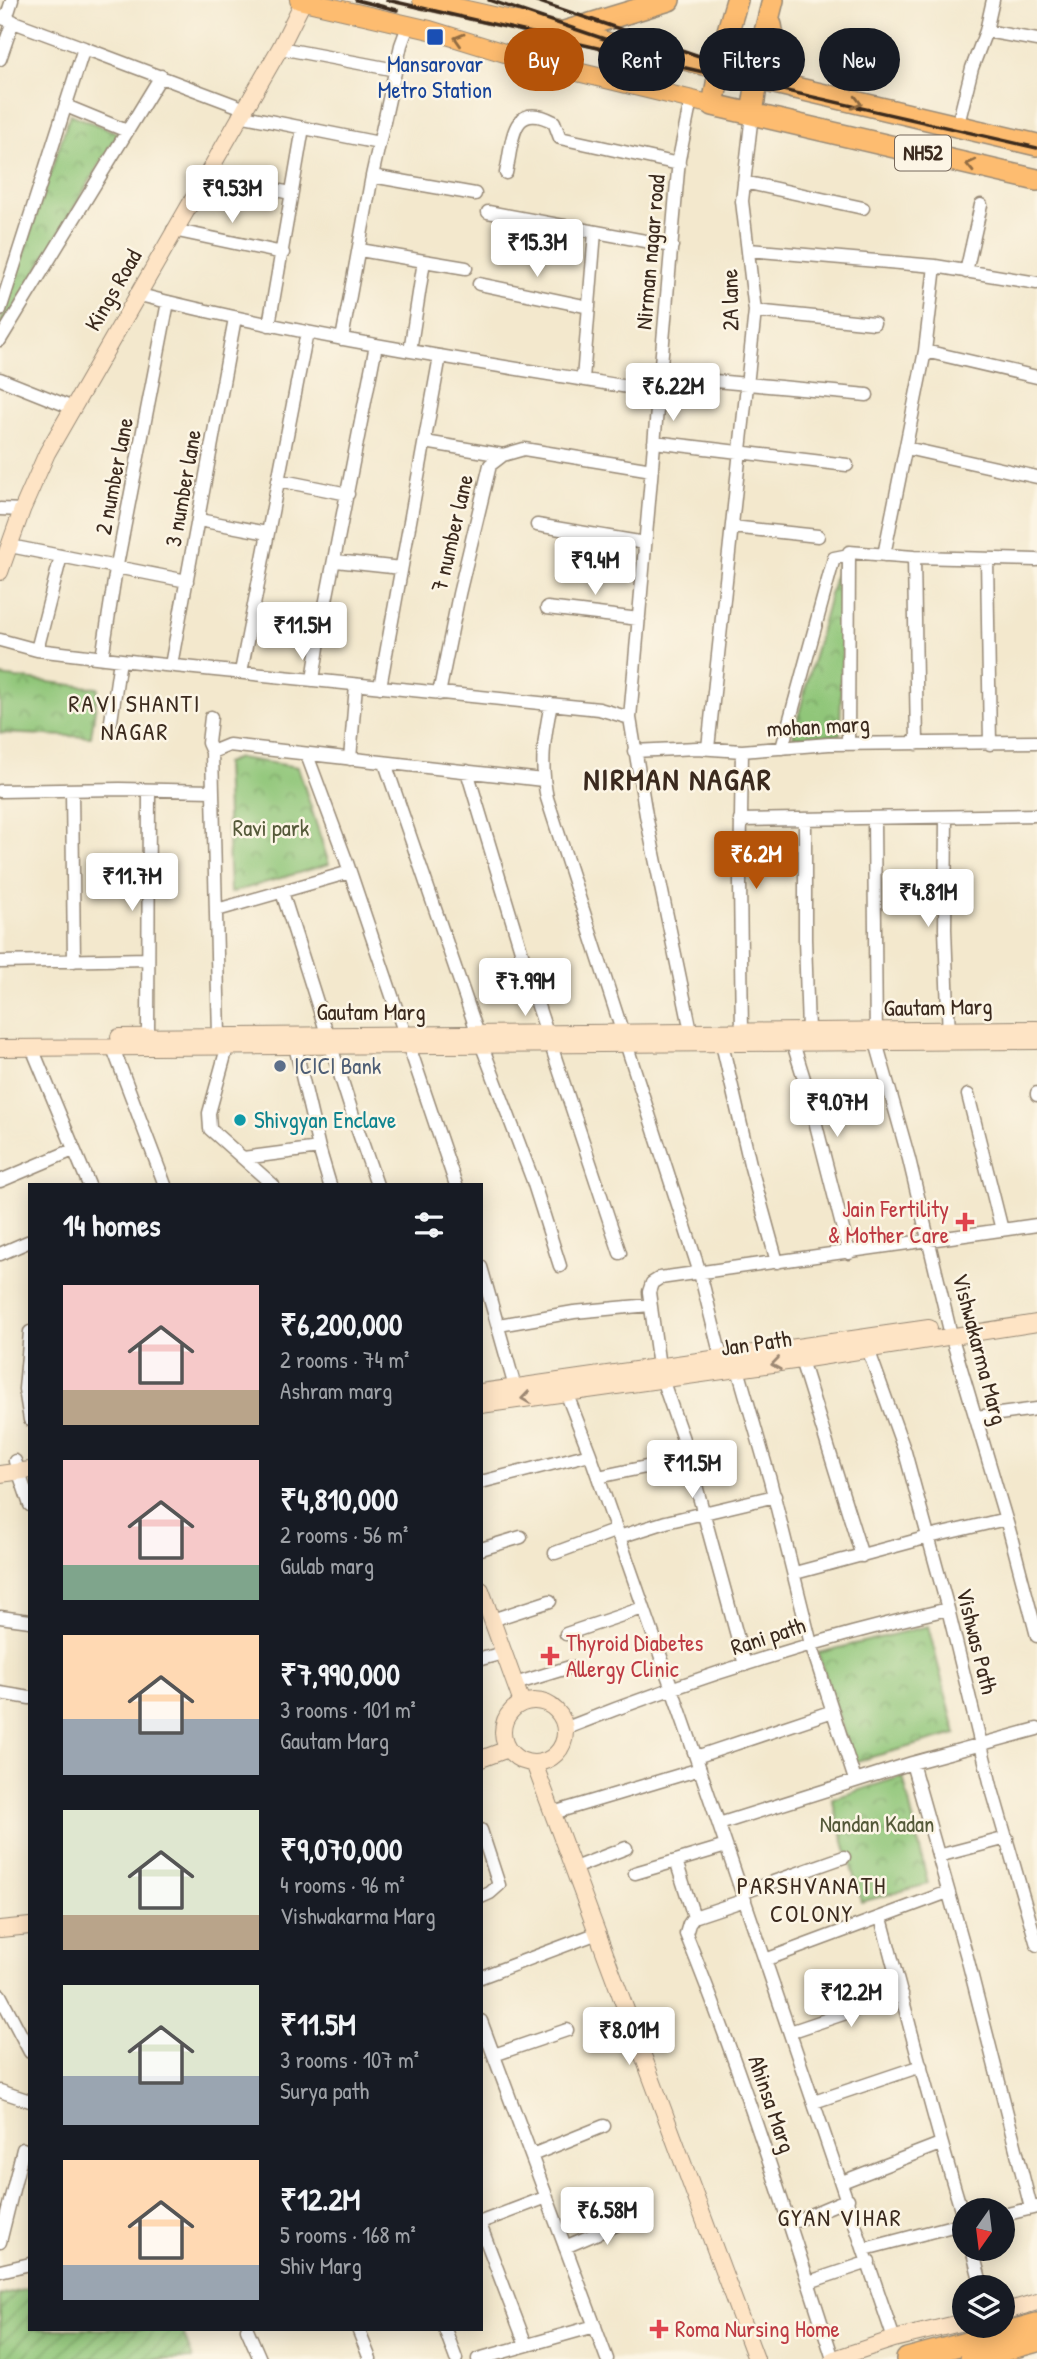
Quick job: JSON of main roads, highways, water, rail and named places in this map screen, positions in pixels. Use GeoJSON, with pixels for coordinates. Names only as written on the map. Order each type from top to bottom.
{"type":"FeatureCollection","features":[{"type":"Feature","properties":{"kind":"highway"},"geometry":{"type":"LineString","coordinates":[[577,28],[669,0]]}},
{"type":"Feature","properties":{"kind":"highway"},"geometry":{"type":"LineString","coordinates":[[730,28],[737,0]]}},
{"type":"Feature","properties":{"kind":"highway"},"geometry":{"type":"LineString","coordinates":[[767,28],[771,6]]}},
{"type":"Feature","properties":{"kind":"highway"},"geometry":{"type":"LineString","coordinates":[[771,6],[773,28]]}},
{"type":"Feature","properties":{"kind":"highway"},"geometry":{"type":"LineString","coordinates":[[713,105],[715,91]]}},
{"type":"Feature","properties":{"kind":"highway"},"geometry":{"type":"LineString","coordinates":[[752,114],[756,91]]}},
{"type":"Feature","properties":{"kind":"highway","name":"NH52"},"geometry":{"type":"LineString","coordinates":[[805,91],[1037,145]]}},
{"type":"Feature","properties":{"kind":"highway","name":"NH52"},"geometry":{"type":"LineString","coordinates":[[713,105],[1037,180]]}},
{"type":"Feature","properties":{"kind":"highway"},"geometry":{"type":"LineString","coordinates":[[907,2359],[1037,2324]]}},
{"type":"Feature","properties":{"kind":"highway"},"geometry":{"type":"LineString","coordinates":[[971,2359],[1037,2341]]}},
{"type":"Feature","properties":{"kind":"main road"},"geometry":{"type":"LineString","coordinates":[[422,0],[546,28]]}},
{"type":"Feature","properties":{"kind":"main road"},"geometry":{"type":"LineString","coordinates":[[303,1],[713,105]]}},
{"type":"Feature","properties":{"kind":"main road"},"geometry":{"type":"LineString","coordinates":[[584,37],[699,66]]}},
{"type":"Feature","properties":{"kind":"railway"},"geometry":{"type":"LineString","coordinates":[[356,0],[397,10]]}},
{"type":"Feature","properties":{"kind":"railway"},"geometry":{"type":"LineString","coordinates":[[387,0],[1037,148]]}},
{"type":"Feature","properties":{"kind":"railway"},"geometry":{"type":"LineString","coordinates":[[489,0],[598,37]]}},
{"type":"Feature","properties":{"kind":"railway"},"geometry":{"type":"LineString","coordinates":[[534,0],[699,56]]}},
{"type":"Feature","properties":{"kind":"place","name":"Mansarovar Metro Station"},"geometry":{"type":"Point","coordinates":[435,37]}},
{"type":"Feature","properties":{"kind":"place","name":"ICICI Bank"},"geometry":{"type":"Point","coordinates":[280,1066]}},
{"type":"Feature","properties":{"kind":"place","name":"Shivgyan Enclave"},"geometry":{"type":"Point","coordinates":[240,1120]}},
{"type":"Feature","properties":{"kind":"place","name":"Jain Fertility & Mother Care"},"geometry":{"type":"Point","coordinates":[965,1222]}},
{"type":"Feature","properties":{"kind":"place","name":"Thyroid Diabetes Allergy Clinic"},"geometry":{"type":"Point","coordinates":[550,1656]}},
{"type":"Feature","properties":{"kind":"place","name":"Roma Nursing Home"},"geometry":{"type":"Point","coordinates":[659,2329]}},
{"type":"Feature","properties":{"kind":"district","name":"RAVI SHANTI NAGAR"},"geometry":{"type":"Point","coordinates":[135,718]}},
{"type":"Feature","properties":{"kind":"district","name":"NIRMAN NAGAR"},"geometry":{"type":"Point","coordinates":[678,780]}},
{"type":"Feature","properties":{"kind":"district","name":"PARSHVANATH COLONY"},"geometry":{"type":"Point","coordinates":[812,1900]}},
{"type":"Feature","properties":{"kind":"district","name":"GYAN VIHAR"},"geometry":{"type":"Point","coordinates":[840,2218]}},
{"type":"Feature","properties":{"kind":"park label","name":"Ravi park"},"geometry":{"type":"Point","coordinates":[271,828]}},
{"type":"Feature","properties":{"kind":"park label","name":"Nandan Kadan"},"geometry":{"type":"Point","coordinates":[877,1824]}}]}
